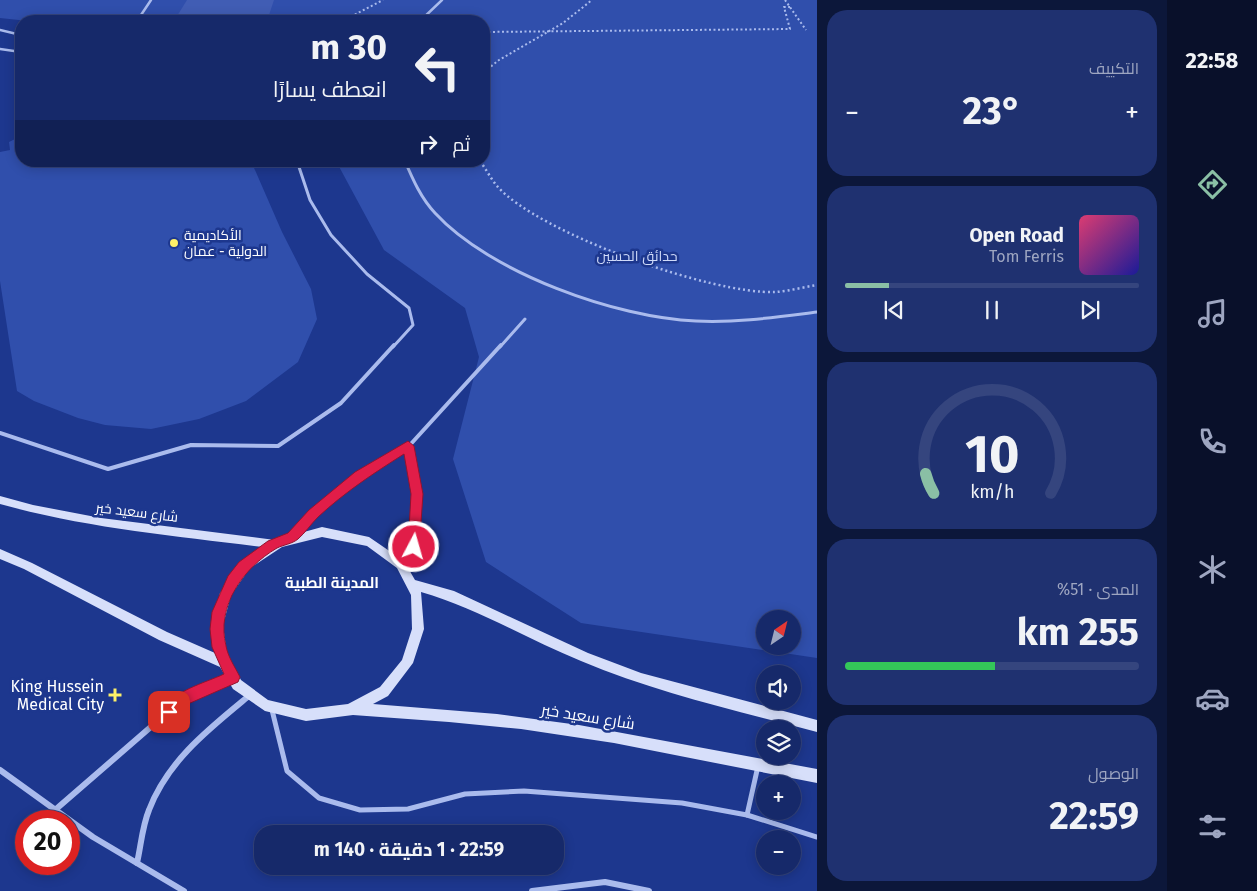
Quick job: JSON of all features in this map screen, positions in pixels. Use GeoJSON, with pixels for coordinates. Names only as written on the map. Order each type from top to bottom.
{"type":"FeatureCollection","features":[{"type":"Feature","properties":{"kind":"main road","name":"شارع سعيد خير"},"geometry":{"type":"LineString","coordinates":[[0,500],[31,510],[94,522],[273,544]]}},
{"type":"Feature","properties":{"kind":"main road"},"geometry":{"type":"LineString","coordinates":[[322,532],[351,535],[384,550],[411,580],[420,612],[420,629],[409,661],[385,689],[352,709],[322,715],[307,715],[272,708],[251,695],[233,677],[225,664],[219,647],[217,629],[224,595],[244,566],[273,544],[293,536],[322,532]]}},
{"type":"Feature","properties":{"kind":"main road"},"geometry":{"type":"LineString","coordinates":[[0,554],[28,566],[163,636],[225,664]]}},
{"type":"Feature","properties":{"kind":"main road"},"geometry":{"type":"LineString","coordinates":[[411,580],[450,595],[584,657],[641,678],[817,726]]}},
{"type":"Feature","properties":{"kind":"main road","name":"شارع سعيد خير"},"geometry":{"type":"LineString","coordinates":[[352,709],[458,715],[546,726],[642,741],[756,765]]}},
{"type":"Feature","properties":{"kind":"main road","name":"شارع سعيد خير"},"geometry":{"type":"LineString","coordinates":[[758,765],[817,776]]}},
{"type":"Feature","properties":{"kind":"street"},"geometry":{"type":"LineString","coordinates":[[0,770],[55,810],[183,699],[233,677]]}},
{"type":"Feature","properties":{"kind":"street"},"geometry":{"type":"LineString","coordinates":[[137,863],[149,810],[172,766],[195,742],[251,695]]}},
{"type":"Feature","properties":{"kind":"street"},"geometry":{"type":"LineString","coordinates":[[80,827],[184,891]]}},
{"type":"Feature","properties":{"kind":"street"},"geometry":{"type":"LineString","coordinates":[[532,891],[605,882],[648,891]]}},
{"type":"Feature","properties":{"kind":"lane"},"geometry":{"type":"LineString","coordinates":[[141,15],[151,0]]}},
{"type":"Feature","properties":{"kind":"lane"},"geometry":{"type":"LineString","coordinates":[[426,15],[442,0]]}},
{"type":"Feature","properties":{"kind":"lane"},"geometry":{"type":"LineString","coordinates":[[0,30],[15,34]]}},
{"type":"Feature","properties":{"kind":"lane"},"geometry":{"type":"LineString","coordinates":[[0,49],[15,51]]}},
{"type":"Feature","properties":{"kind":"lane"},"geometry":{"type":"LineString","coordinates":[[0,433],[108,469],[191,445],[278,446],[341,403],[413,325],[409,308],[386,291],[344,252],[312,205],[299,167]]}},
{"type":"Feature","properties":{"kind":"lane"},"geometry":{"type":"LineString","coordinates":[[408,167],[421,195],[440,218],[469,243],[499,261],[541,281],[585,298],[676,320],[734,323],[817,312]]}},
{"type":"Feature","properties":{"kind":"lane"},"geometry":{"type":"LineString","coordinates":[[293,536],[336,494],[359,476],[408,446],[525,318]]}},
{"type":"Feature","properties":{"kind":"lane"},"geometry":{"type":"LineString","coordinates":[[408,446],[414,469],[417,520],[411,580]]}},
{"type":"Feature","properties":{"kind":"lane"},"geometry":{"type":"LineString","coordinates":[[272,708],[287,771],[319,798],[360,810],[408,810],[465,794],[524,790],[682,803],[747,815],[817,837]]}},
{"type":"Feature","properties":{"kind":"lane"},"geometry":{"type":"LineString","coordinates":[[747,815],[758,765]]}},
{"type":"Feature","properties":{"kind":"path"},"geometry":{"type":"LineString","coordinates":[[354,15],[383,0]]}},
{"type":"Feature","properties":{"kind":"path"},"geometry":{"type":"LineString","coordinates":[[490,68],[547,32],[592,0]]}},
{"type":"Feature","properties":{"kind":"path"},"geometry":{"type":"LineString","coordinates":[[785,0],[806,30]]}},
{"type":"Feature","properties":{"kind":"path"},"geometry":{"type":"LineString","coordinates":[[490,32],[790,29],[784,6],[790,7]]}},
{"type":"Feature","properties":{"kind":"path"},"geometry":{"type":"LineString","coordinates":[[484,167],[498,186],[532,213],[571,234],[623,254],[710,284],[776,292],[817,286]]}},
{"type":"Feature","properties":{"kind":"green space","name":"حدائق الحسين"},"geometry":{"type":"Polygon","coordinates":[[[0,0],[817,0],[817,658],[797,655],[801,655],[801,610],[756,610],[756,649],[581,623],[486,562],[453,459],[479,357],[465,308],[384,250],[339,167],[490,167],[490,15],[15,15],[15,20],[0,18],[0,0]]]}},
{"type":"Feature","properties":{"kind":"green space"},"geometry":{"type":"Polygon","coordinates":[[[15,139],[15,167],[254,167],[282,232],[311,289],[317,319],[298,362],[246,401],[199,419],[151,429],[105,425],[78,418],[34,401],[17,391],[0,281],[0,152],[10,150],[9,142],[15,139]]]}},
{"type":"Feature","properties":{"kind":"building"},"geometry":{"type":"Polygon","coordinates":[[[187,0],[274,0],[269,15],[178,15],[187,0]]]}},
{"type":"Feature","properties":{"kind":"place","name":"الأكاديمية الدولية - عمان"},"geometry":{"type":"Point","coordinates":[174,243]}},
{"type":"Feature","properties":{"kind":"place","name":"King Hussein Medical City"},"geometry":{"type":"Point","coordinates":[115,695]}},
{"type":"Feature","properties":{"kind":"district","name":"المدينة الطبية"},"geometry":{"type":"Point","coordinates":[332,583]}},
{"type":"Feature","properties":{"kind":"route"},"geometry":{"type":"LineString","coordinates":[[169,712],[183,699],[233,677],[225,664],[219,647],[217,629],[224,595],[244,566],[257,554],[273,544],[293,536],[336,494],[359,476],[408,446],[414,469],[417,494],[414,547]]}}]}
